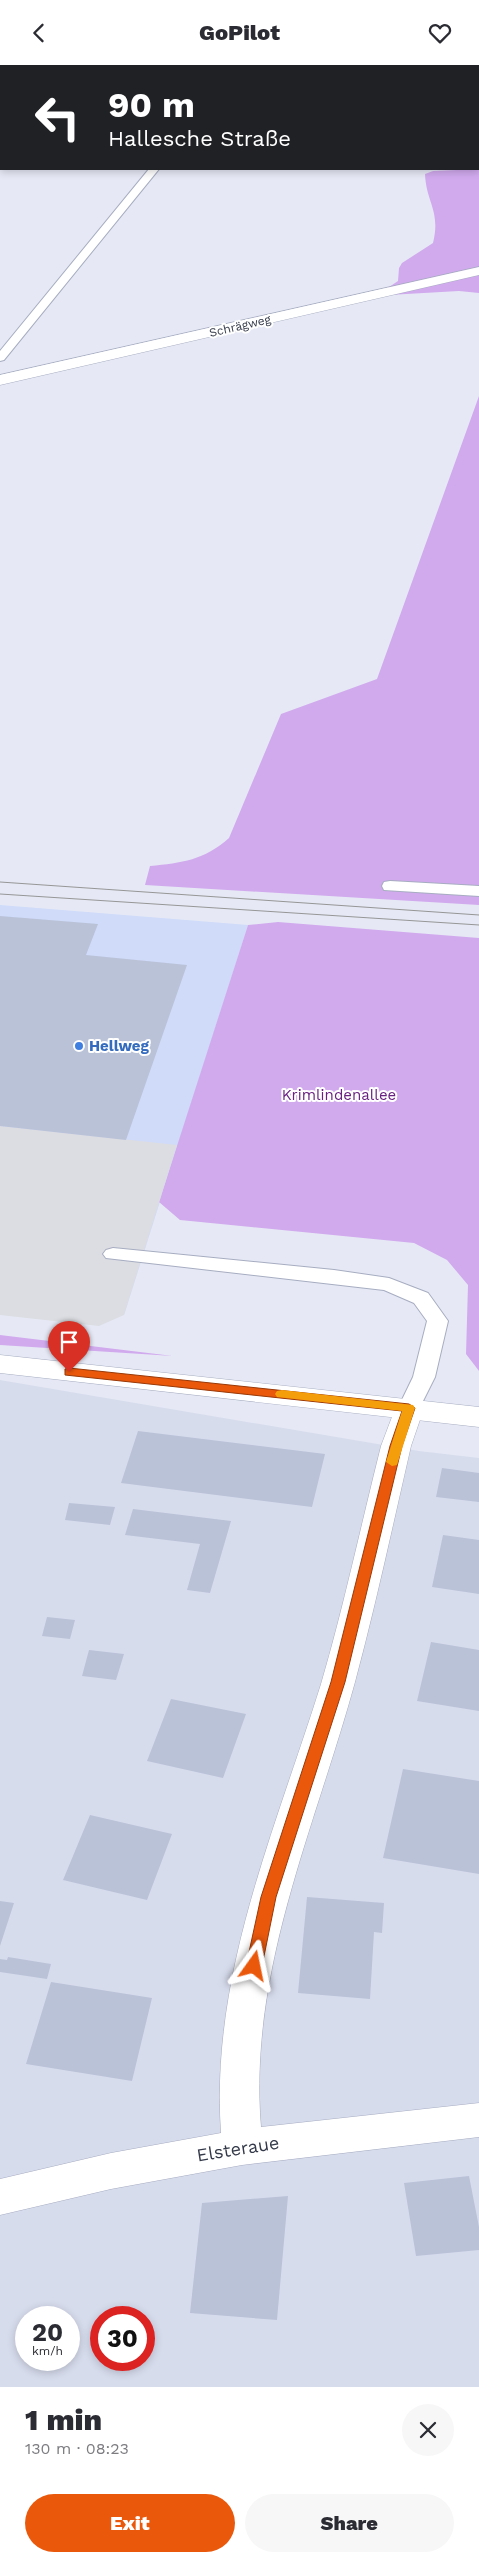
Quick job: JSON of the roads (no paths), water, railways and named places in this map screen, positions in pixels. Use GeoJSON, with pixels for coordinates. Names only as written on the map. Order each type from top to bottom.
{"type":"FeatureCollection","features":[{"type":"Feature","properties":{"kind":"street","name":"Schrägweg"},"geometry":{"type":"LineString","coordinates":[[0,380],[479,271]]}},
{"type":"Feature","properties":{"kind":"street"},"geometry":{"type":"LineString","coordinates":[[0,1364],[479,1417]]}},
{"type":"Feature","properties":{"kind":"street"},"geometry":{"type":"LineString","coordinates":[[242,2147],[238,2093],[243,2018],[268,1897],[338,1682],[396,1446],[409,1408]]}},
{"type":"Feature","properties":{"kind":"street","name":"Elsteraue"},"geometry":{"type":"LineString","coordinates":[[0,2197],[111,2171],[242,2147],[479,2121]]}},
{"type":"Feature","properties":{"kind":"lane"},"geometry":{"type":"LineString","coordinates":[[0,358],[153,170]]}},
{"type":"Feature","properties":{"kind":"lane"},"geometry":{"type":"LineString","coordinates":[[390,885],[479,891]]}},
{"type":"Feature","properties":{"kind":"lane"},"geometry":{"type":"LineString","coordinates":[[112,1254],[334,1276],[389,1284],[421,1299],[438,1321],[424,1377],[409,1408]]}},
{"type":"Feature","properties":{"kind":"tram line"},"geometry":{"type":"LineString","coordinates":[[0,882],[479,915]]}},
{"type":"Feature","properties":{"kind":"tram line"},"geometry":{"type":"LineString","coordinates":[[0,894],[479,925]]}},
{"type":"Feature","properties":{"kind":"place","name":"Hellweg"},"geometry":{"type":"Point","coordinates":[79,1046]}},
{"type":"Feature","properties":{"kind":"park label","name":"Krimlindenallee"},"geometry":{"type":"Point","coordinates":[339,1095]}}]}
